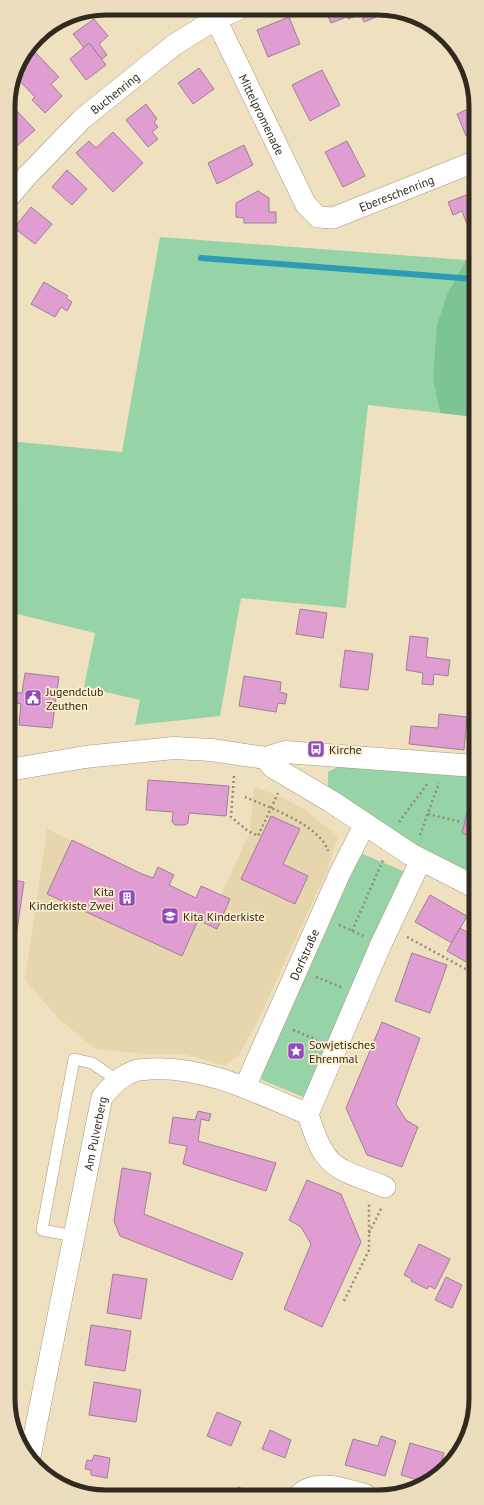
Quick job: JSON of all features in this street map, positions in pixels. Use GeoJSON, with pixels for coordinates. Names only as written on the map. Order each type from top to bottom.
{"type":"FeatureCollection","features":[{"type":"Feature","properties":{"kind":"main road"},"geometry":{"type":"LineString","coordinates":[[15,769],[85,757],[174,748],[212,750],[266,758],[285,752],[441,768],[469,766]]}},
{"type":"Feature","properties":{"kind":"main road"},"geometry":{"type":"LineString","coordinates":[[266,758],[273,766],[300,781],[365,824],[387,847],[416,857],[469,884]]}},
{"type":"Feature","properties":{"kind":"street","name":"Buchenring"},"geometry":{"type":"LineString","coordinates":[[15,190],[82,119],[212,15]]}},
{"type":"Feature","properties":{"kind":"street","name":"Mittelpromenade"},"geometry":{"type":"LineString","coordinates":[[213,15],[306,205],[318,217]]}},
{"type":"Feature","properties":{"kind":"street","name":"Ebereschenring"},"geometry":{"type":"LineString","coordinates":[[318,217],[333,218],[469,164]]}},
{"type":"Feature","properties":{"kind":"street","name":"Dorfstraße"},"geometry":{"type":"LineString","coordinates":[[245,1087],[355,840],[365,824]]}},
{"type":"Feature","properties":{"kind":"street"},"geometry":{"type":"LineString","coordinates":[[380,1185],[337,1168],[328,1161],[316,1141],[308,1114],[358,995],[385,936],[416,857]]}},
{"type":"Feature","properties":{"kind":"street","name":"Am Pulverberg"},"geometry":{"type":"LineString","coordinates":[[31,1450],[102,1097],[117,1080],[136,1070],[163,1068],[183,1070],[245,1087],[308,1114]]}},
{"type":"Feature","properties":{"kind":"street"},"geometry":{"type":"LineString","coordinates":[[307,1490],[312,1487],[339,1487],[349,1490]]}},
{"type":"Feature","properties":{"kind":"lane"},"geometry":{"type":"LineString","coordinates":[[74,1236],[42,1230],[74,1059],[92,1063],[117,1080]]}},
{"type":"Feature","properties":{"kind":"path"},"geometry":{"type":"LineString","coordinates":[[416,857],[416,845],[441,778],[441,768]]}},
{"type":"Feature","properties":{"kind":"path"},"geometry":{"type":"LineString","coordinates":[[352,931],[387,847],[392,830],[405,815],[429,780],[441,768]]}},
{"type":"Feature","properties":{"kind":"path"},"geometry":{"type":"LineString","coordinates":[[234,776],[231,818],[248,832],[258,836],[278,791]]}},
{"type":"Feature","properties":{"kind":"path"},"geometry":{"type":"LineString","coordinates":[[245,797],[298,821],[326,844]]}},
{"type":"Feature","properties":{"kind":"path"},"geometry":{"type":"LineString","coordinates":[[428,814],[460,822]]}},
{"type":"Feature","properties":{"kind":"path"},"geometry":{"type":"LineString","coordinates":[[320,917],[352,931],[385,936],[469,972]]}},
{"type":"Feature","properties":{"kind":"path"},"geometry":{"type":"LineString","coordinates":[[297,968],[358,995]]}},
{"type":"Feature","properties":{"kind":"path"},"geometry":{"type":"LineString","coordinates":[[274,1021],[335,1049]]}},
{"type":"Feature","properties":{"kind":"path"},"geometry":{"type":"LineString","coordinates":[[344,1301],[369,1250],[368,1200],[380,1185]]}},
{"type":"Feature","properties":{"kind":"path"},"geometry":{"type":"LineString","coordinates":[[369,1234],[379,1214]]}},
{"type":"Feature","properties":{"kind":"shaded area","name":"Kita Kinderkiste"},"geometry":{"type":"Polygon","coordinates":[[[254,787],[277,795],[302,808],[338,836],[327,871],[259,1018],[239,1055],[225,1066],[181,1054],[145,1054],[95,1049],[59,1019],[25,980],[47,829],[153,878],[158,867],[174,875],[169,885],[195,898],[201,886],[221,895],[250,832],[254,787]]]}},
{"type":"Feature","properties":{"kind":"green space"},"geometry":{"type":"Polygon","coordinates":[[[160,237],[466,260],[448,292],[433,380],[440,413],[368,405],[346,608],[241,598],[220,716],[135,725],[140,700],[84,687],[95,633],[15,613],[15,442],[122,452],[160,237]]]}},
{"type":"Feature","properties":{"kind":"green space"},"geometry":{"type":"Polygon","coordinates":[[[466,260],[469,260],[469,416],[440,413],[433,380],[437,325],[448,292],[466,260]]]}},
{"type":"Feature","properties":{"kind":"green space"},"geometry":{"type":"Polygon","coordinates":[[[343,764],[469,773],[469,871],[439,860],[328,788],[328,772],[343,764]]]}},
{"type":"Feature","properties":{"kind":"green space"},"geometry":{"type":"Polygon","coordinates":[[[358,852],[405,872],[306,1098],[262,1080],[260,1071],[358,852]]]}},
{"type":"Feature","properties":{"kind":"building"},"geometry":{"type":"Polygon","coordinates":[[[328,15],[346,15],[347,17],[331,23],[328,15]]]}},
{"type":"Feature","properties":{"kind":"building"},"geometry":{"type":"Polygon","coordinates":[[[346,15],[358,15],[348,19],[346,15]]]}},
{"type":"Feature","properties":{"kind":"building"},"geometry":{"type":"Polygon","coordinates":[[[361,15],[381,15],[364,22],[361,15]]]}},
{"type":"Feature","properties":{"kind":"building"},"geometry":{"type":"Polygon","coordinates":[[[289,17],[300,44],[268,57],[257,30],[289,17]]]}},
{"type":"Feature","properties":{"kind":"building"},"geometry":{"type":"Polygon","coordinates":[[[94,19],[108,36],[99,44],[107,55],[102,59],[89,43],[84,48],[73,34],[94,19]]]}},
{"type":"Feature","properties":{"kind":"building"},"geometry":{"type":"Polygon","coordinates":[[[89,43],[106,65],[86,80],[70,59],[89,43]]]}},
{"type":"Feature","properties":{"kind":"building"},"geometry":{"type":"Polygon","coordinates":[[[35,52],[59,77],[51,84],[62,96],[45,113],[32,100],[35,97],[19,80],[28,59],[35,52]]]}},
{"type":"Feature","properties":{"kind":"building"},"geometry":{"type":"Polygon","coordinates":[[[199,68],[214,89],[193,104],[178,83],[199,68]]]}},
{"type":"Feature","properties":{"kind":"building"},"geometry":{"type":"Polygon","coordinates":[[[322,70],[340,105],[310,121],[292,85],[322,70]]]}},
{"type":"Feature","properties":{"kind":"building"},"geometry":{"type":"Polygon","coordinates":[[[146,104],[157,119],[154,122],[158,127],[152,132],[158,139],[148,147],[126,120],[146,104]]]}},
{"type":"Feature","properties":{"kind":"building"},"geometry":{"type":"Polygon","coordinates":[[[469,108],[469,135],[466,136],[457,114],[469,108]]]}},
{"type":"Feature","properties":{"kind":"building"},"geometry":{"type":"Polygon","coordinates":[[[16,110],[35,130],[15,148],[16,110]]]}},
{"type":"Feature","properties":{"kind":"building"},"geometry":{"type":"Polygon","coordinates":[[[113,132],[143,163],[113,192],[76,153],[89,141],[96,148],[113,132]]]}},
{"type":"Feature","properties":{"kind":"building"},"geometry":{"type":"Polygon","coordinates":[[[347,141],[365,176],[343,187],[325,152],[347,141]]]}},
{"type":"Feature","properties":{"kind":"building"},"geometry":{"type":"Polygon","coordinates":[[[244,145],[253,165],[217,184],[208,163],[244,145]]]}},
{"type":"Feature","properties":{"kind":"building"},"geometry":{"type":"Polygon","coordinates":[[[67,170],[87,189],[72,205],[52,187],[67,170]]]}},
{"type":"Feature","properties":{"kind":"building"},"geometry":{"type":"Polygon","coordinates":[[[258,191],[269,198],[269,212],[276,212],[276,223],[244,223],[244,218],[236,217],[236,203],[258,191]]]}},
{"type":"Feature","properties":{"kind":"building"},"geometry":{"type":"Polygon","coordinates":[[[469,194],[469,226],[462,211],[453,215],[448,202],[469,194]]]}},
{"type":"Feature","properties":{"kind":"building"},"geometry":{"type":"Polygon","coordinates":[[[31,207],[52,224],[35,244],[15,229],[31,207]]]}},
{"type":"Feature","properties":{"kind":"building"},"geometry":{"type":"Polygon","coordinates":[[[44,282],[68,296],[66,298],[72,302],[67,311],[61,307],[55,317],[31,304],[44,282]]]}},
{"type":"Feature","properties":{"kind":"building"},"geometry":{"type":"Polygon","coordinates":[[[300,609],[327,613],[323,638],[296,634],[300,609]]]}},
{"type":"Feature","properties":{"kind":"building"},"geometry":{"type":"Polygon","coordinates":[[[410,636],[428,638],[426,657],[450,660],[448,676],[434,674],[433,685],[422,684],[423,673],[406,670],[410,636]]]}},
{"type":"Feature","properties":{"kind":"building"},"geometry":{"type":"Polygon","coordinates":[[[345,650],[373,654],[368,690],[340,687],[345,650]]]}},
{"type":"Feature","properties":{"kind":"building","name":"Jugendclub Zeuthen"},"geometry":{"type":"Polygon","coordinates":[[[25,673],[59,677],[52,728],[19,725],[21,704],[15,703],[15,692],[22,693],[25,673]]]}},
{"type":"Feature","properties":{"kind":"building"},"geometry":{"type":"Polygon","coordinates":[[[244,676],[281,682],[280,692],[287,694],[285,704],[278,703],[276,712],[239,706],[244,676]]]}},
{"type":"Feature","properties":{"kind":"building"},"geometry":{"type":"Polygon","coordinates":[[[439,714],[467,717],[464,750],[409,744],[411,726],[438,728],[439,714]]]}},
{"type":"Feature","properties":{"kind":"building"},"geometry":{"type":"Polygon","coordinates":[[[148,780],[229,786],[226,816],[189,813],[188,823],[185,825],[175,825],[172,822],[173,812],[146,810],[148,780]]]}},
{"type":"Feature","properties":{"kind":"building"},"geometry":{"type":"Polygon","coordinates":[[[469,805],[469,835],[462,833],[469,805]]]}},
{"type":"Feature","properties":{"kind":"building","name":"Kita Kinderkiste"},"geometry":{"type":"Polygon","coordinates":[[[271,816],[300,829],[283,864],[308,876],[295,904],[241,879],[271,816]]]}},
{"type":"Feature","properties":{"kind":"building","name":"Kita Kinderkiste Zwei"},"geometry":{"type":"Polygon","coordinates":[[[72,840],[153,878],[158,867],[174,875],[169,885],[196,898],[201,886],[230,899],[217,929],[198,920],[182,956],[47,894],[72,840]]]}},
{"type":"Feature","properties":{"kind":"building"},"geometry":{"type":"Polygon","coordinates":[[[15,880],[24,882],[15,937],[15,880]]]}},
{"type":"Feature","properties":{"kind":"building"},"geometry":{"type":"Polygon","coordinates":[[[430,895],[467,916],[452,943],[415,922],[430,895]]]}},
{"type":"Feature","properties":{"kind":"building"},"geometry":{"type":"Polygon","coordinates":[[[460,928],[469,933],[469,964],[447,951],[460,928]]]}},
{"type":"Feature","properties":{"kind":"building"},"geometry":{"type":"Polygon","coordinates":[[[412,953],[447,965],[430,1013],[395,1001],[412,953]]]}},
{"type":"Feature","properties":{"kind":"building"},"geometry":{"type":"Polygon","coordinates":[[[382,1022],[420,1038],[396,1104],[406,1120],[418,1127],[402,1167],[367,1155],[346,1108],[382,1022]]]}},
{"type":"Feature","properties":{"kind":"building"},"geometry":{"type":"Polygon","coordinates":[[[198,1111],[211,1114],[209,1121],[201,1119],[198,1141],[276,1163],[266,1191],[183,1164],[187,1146],[169,1143],[173,1117],[195,1120],[198,1111]]]}},
{"type":"Feature","properties":{"kind":"building"},"geometry":{"type":"Polygon","coordinates":[[[122,1168],[151,1173],[144,1214],[243,1253],[232,1280],[120,1236],[114,1221],[122,1168]]]}},
{"type":"Feature","properties":{"kind":"building"},"geometry":{"type":"Polygon","coordinates":[[[307,1180],[341,1194],[361,1242],[322,1327],[284,1309],[311,1244],[301,1227],[289,1220],[307,1180]]]}},
{"type":"Feature","properties":{"kind":"building"},"geometry":{"type":"Polygon","coordinates":[[[419,1244],[450,1259],[435,1289],[429,1286],[427,1289],[411,1281],[412,1279],[404,1275],[419,1244]]]}},
{"type":"Feature","properties":{"kind":"building"},"geometry":{"type":"Polygon","coordinates":[[[113,1274],[147,1279],[141,1319],[107,1313],[113,1274]]]}},
{"type":"Feature","properties":{"kind":"building"},"geometry":{"type":"Polygon","coordinates":[[[446,1277],[462,1285],[452,1308],[435,1300],[446,1277]]]}},
{"type":"Feature","properties":{"kind":"building"},"geometry":{"type":"Polygon","coordinates":[[[91,1325],[131,1331],[125,1371],[85,1365],[91,1325]]]}},
{"type":"Feature","properties":{"kind":"building"},"geometry":{"type":"Polygon","coordinates":[[[94,1382],[141,1390],[136,1422],[89,1415],[94,1382]]]}},
{"type":"Feature","properties":{"kind":"building"},"geometry":{"type":"Polygon","coordinates":[[[217,1412],[241,1422],[231,1446],[207,1436],[217,1412]]]}},
{"type":"Feature","properties":{"kind":"building"},"geometry":{"type":"Polygon","coordinates":[[[270,1430],[291,1440],[285,1458],[262,1449],[270,1430]]]}},
{"type":"Feature","properties":{"kind":"building"},"geometry":{"type":"Polygon","coordinates":[[[381,1436],[396,1441],[385,1476],[345,1465],[353,1439],[378,1446],[381,1436]]]}},
{"type":"Feature","properties":{"kind":"building"},"geometry":{"type":"Polygon","coordinates":[[[410,1443],[444,1453],[441,1464],[424,1478],[419,1480],[401,1475],[410,1443]]]}},
{"type":"Feature","properties":{"kind":"building"},"geometry":{"type":"Polygon","coordinates":[[[94,1455],[110,1458],[107,1478],[91,1475],[91,1470],[85,1469],[87,1460],[92,1461],[94,1455]]]}},
{"type":"Feature","properties":{"kind":"building"},"geometry":{"type":"Polygon","coordinates":[[[238,1487],[246,1490],[237,1490],[238,1487]]]}},
{"type":"Feature","properties":{"kind":"waterway"},"geometry":{"type":"LineString","coordinates":[[201,258],[469,279]]}},
{"type":"Feature","properties":{"kind":"place","name":"Jugendclub Zeuthen"},"geometry":{"type":"Point","coordinates":[33,698]}},
{"type":"Feature","properties":{"kind":"place","name":"Kirche"},"geometry":{"type":"Point","coordinates":[316,749]}},
{"type":"Feature","properties":{"kind":"place","name":"Kita Kinderkiste Zwei"},"geometry":{"type":"Point","coordinates":[127,898]}},
{"type":"Feature","properties":{"kind":"place","name":"Kita Kinderkiste"},"geometry":{"type":"Point","coordinates":[170,916]}},
{"type":"Feature","properties":{"kind":"place","name":"Sowjetisches Ehrenmal"},"geometry":{"type":"Point","coordinates":[296,1051]}}]}
